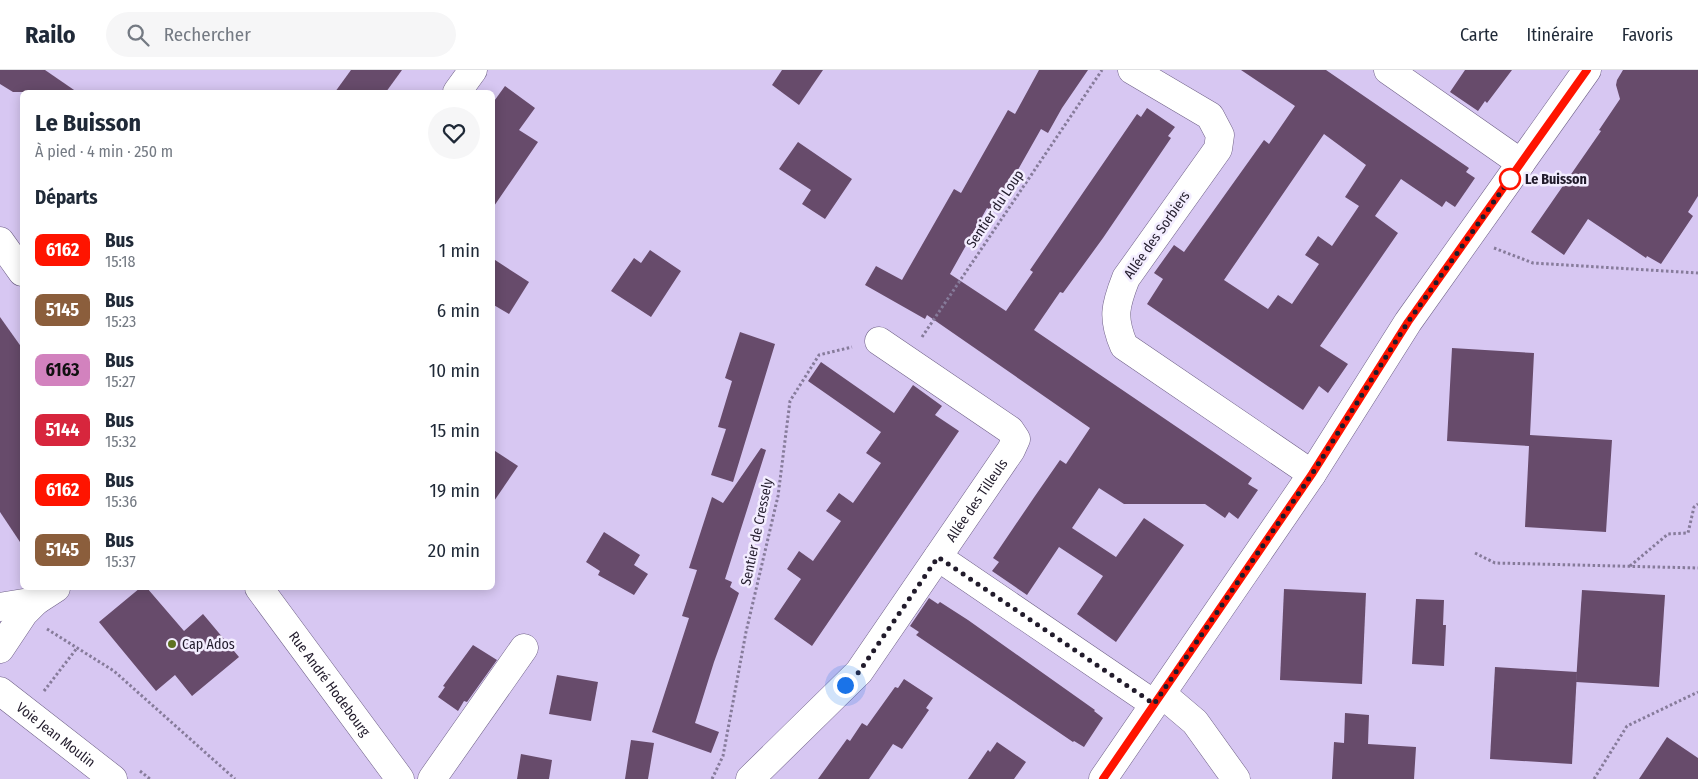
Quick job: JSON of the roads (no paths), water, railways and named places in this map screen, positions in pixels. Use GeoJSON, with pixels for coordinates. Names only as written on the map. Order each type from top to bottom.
{"type":"FeatureCollection","features":[{"type":"Feature","properties":{"kind":"street"},"geometry":{"type":"LineString","coordinates":[[459,90],[473,70]]}},
{"type":"Feature","properties":{"kind":"street","name":"Allée des Sorbiers"},"geometry":{"type":"LineString","coordinates":[[1132,70],[1210,116],[1220,134],[1218,149],[1126,278],[1118,300],[1116,318],[1118,332],[1124,346],[1312,474]]}},
{"type":"Feature","properties":{"kind":"street"},"geometry":{"type":"LineString","coordinates":[[1388,70],[1521,164]]}},
{"type":"Feature","properties":{"kind":"street"},"geometry":{"type":"LineString","coordinates":[[1103,779],[1312,474],[1408,322],[1588,70]]}},
{"type":"Feature","properties":{"kind":"street"},"geometry":{"type":"LineString","coordinates":[[0,241],[20,269]]}},
{"type":"Feature","properties":{"kind":"street","name":"Allée des Tilleuls"},"geometry":{"type":"LineString","coordinates":[[750,779],[859,672],[1011,450],[1016,439],[1010,430],[879,341]]}},
{"type":"Feature","properties":{"kind":"street"},"geometry":{"type":"LineString","coordinates":[[938,557],[1195,722],[1236,779]]}},
{"type":"Feature","properties":{"kind":"street","name":"Rue André Hodebourg"},"geometry":{"type":"LineString","coordinates":[[260,590],[400,779]]}},
{"type":"Feature","properties":{"kind":"street"},"geometry":{"type":"LineString","coordinates":[[0,649],[29,602]]}},
{"type":"Feature","properties":{"kind":"street"},"geometry":{"type":"LineString","coordinates":[[432,779],[524,648]]}},
{"type":"Feature","properties":{"kind":"street","name":"Voie Jean Moulin"},"geometry":{"type":"LineString","coordinates":[[0,690],[113,779]]}},
{"type":"Feature","properties":{"kind":"place","name":"Le Buisson"},"geometry":{"type":"Point","coordinates":[1510,179]}},
{"type":"Feature","properties":{"kind":"place","name":"Cap Ados"},"geometry":{"type":"Point","coordinates":[172,644]}}]}
